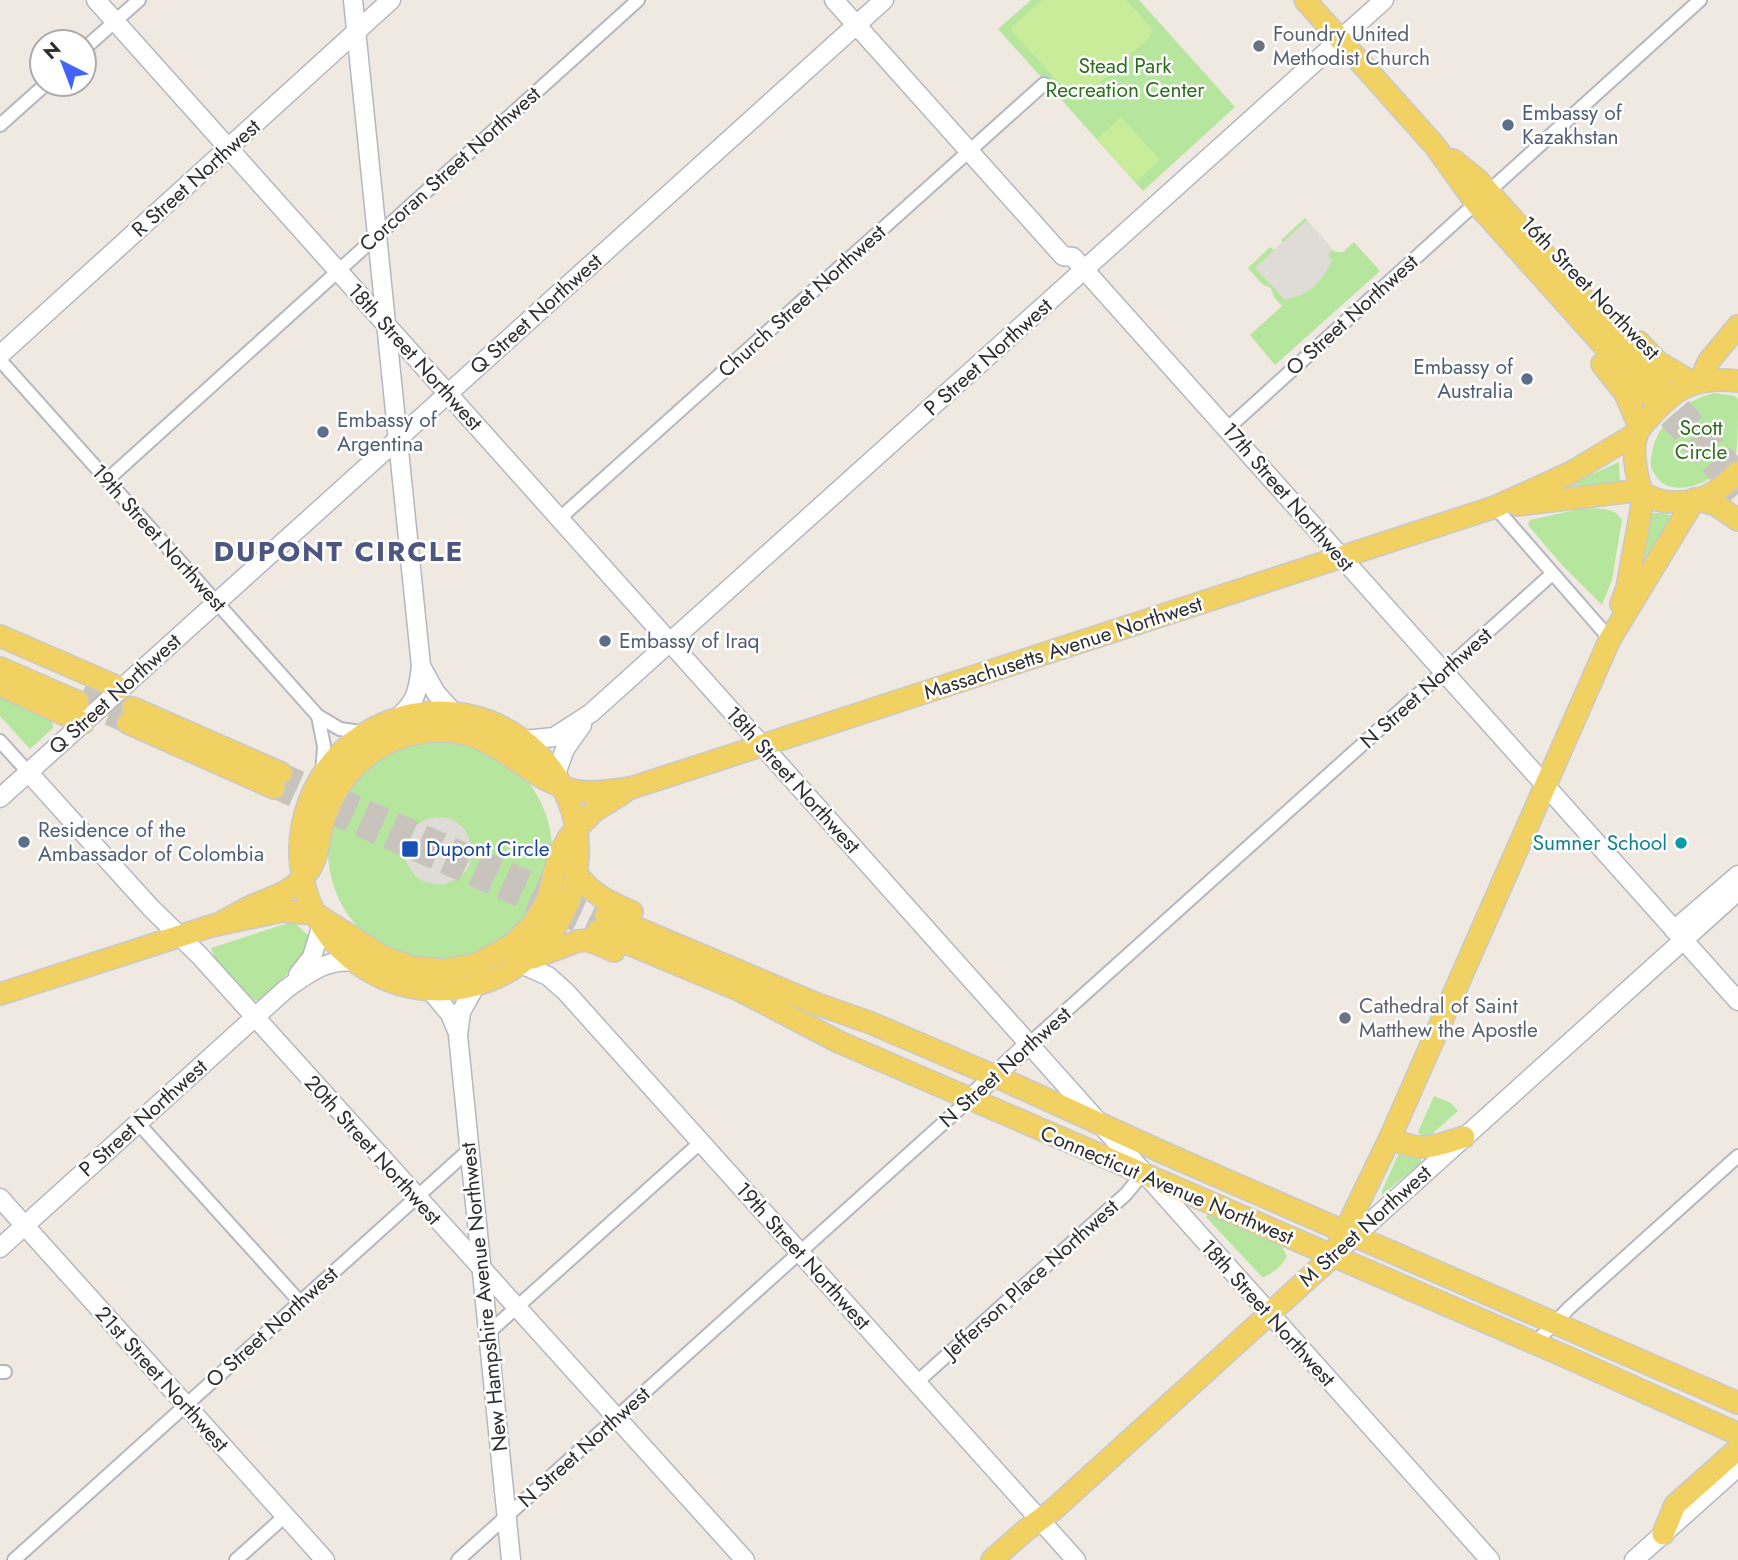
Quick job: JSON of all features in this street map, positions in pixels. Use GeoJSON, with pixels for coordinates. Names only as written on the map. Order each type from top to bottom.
{"type":"FeatureCollection","features":[{"type":"Feature","properties":{"kind":"main road","name":"18th Street Northwest"},"geometry":{"type":"LineString","coordinates":[[96,0],[1490,1560]]}},
{"type":"Feature","properties":{"kind":"main road"},"geometry":{"type":"LineString","coordinates":[[353,0],[421,666],[419,686],[413,703],[395,720]]}},
{"type":"Feature","properties":{"kind":"main road","name":"R Street Northwest"},"geometry":{"type":"LineString","coordinates":[[0,358],[391,0]]}},
{"type":"Feature","properties":{"kind":"main road","name":"17th Street Northwest"},"geometry":{"type":"LineString","coordinates":[[834,0],[1063,256],[1073,257],[1228,428],[1738,1000]]}},
{"type":"Feature","properties":{"kind":"main road","name":"Q Street Northwest"},"geometry":{"type":"LineString","coordinates":[[0,798],[28,772],[82,704],[120,688],[884,0]]}},
{"type":"Feature","properties":{"kind":"main road","name":"16th Street Northwest"},"geometry":{"type":"LineString","coordinates":[[1305,0],[1654,390]]}},
{"type":"Feature","properties":{"kind":"main road","name":"P Street Northwest"},"geometry":{"type":"LineString","coordinates":[[523,740],[554,737],[591,713],[1384,0]]}},
{"type":"Feature","properties":{"kind":"main road","name":"16th Street Northwest"},"geometry":{"type":"LineString","coordinates":[[1482,197],[1533,223],[1653,357],[1696,382]]}},
{"type":"Feature","properties":{"kind":"main road","name":"16th Street Northwest"},"geometry":{"type":"LineString","coordinates":[[1482,197],[1502,251],[1621,386],[1639,430]]}},
{"type":"Feature","properties":{"kind":"main road"},"geometry":{"type":"LineString","coordinates":[[1696,382],[1709,361],[1738,326]]}},
{"type":"Feature","properties":{"kind":"main road"},"geometry":{"type":"LineString","coordinates":[[1696,382],[1712,379],[1738,381]]}},
{"type":"Feature","properties":{"kind":"main road","name":"Massachusetts Avenue Northwest"},"geometry":{"type":"LineString","coordinates":[[303,878],[314,861],[323,821],[337,790],[359,761],[393,739],[437,731],[477,736],[501,748],[534,773],[588,792],[631,788],[1495,508],[1572,472],[1639,430],[1652,414],[1681,388],[1696,382]]}},
{"type":"Feature","properties":{"kind":"main road"},"geometry":{"type":"LineString","coordinates":[[1610,639],[1627,588],[1643,492],[1635,457],[1639,430]]}},
{"type":"Feature","properties":{"kind":"main road"},"geometry":{"type":"LineString","coordinates":[[1643,492],[1658,500],[1677,502],[1696,499],[1715,492],[1738,472]]}},
{"type":"Feature","properties":{"kind":"main road","name":"Massachusetts Avenue Northwest"},"geometry":{"type":"LineString","coordinates":[[1495,508],[1643,492]]}},
{"type":"Feature","properties":{"kind":"main road"},"geometry":{"type":"LineString","coordinates":[[1696,499],[1716,505],[1738,520]]}},
{"type":"Feature","properties":{"kind":"main road"},"geometry":{"type":"LineString","coordinates":[[1610,639],[1696,499]]}},
{"type":"Feature","properties":{"kind":"main road"},"geometry":{"type":"LineString","coordinates":[[0,636],[120,688]]}},
{"type":"Feature","properties":{"kind":"main road","name":"M Street Northwest"},"geometry":{"type":"LineString","coordinates":[[1350,1234],[1610,639]]}},
{"type":"Feature","properties":{"kind":"main road"},"geometry":{"type":"LineString","coordinates":[[0,650],[82,704]]}},
{"type":"Feature","properties":{"kind":"main road"},"geometry":{"type":"LineString","coordinates":[[421,666],[436,694],[455,714]]}},
{"type":"Feature","properties":{"kind":"main road"},"geometry":{"type":"LineString","coordinates":[[0,668],[82,704]]}},
{"type":"Feature","properties":{"kind":"main road"},"geometry":{"type":"LineString","coordinates":[[0,685],[82,704]]}},
{"type":"Feature","properties":{"kind":"main road"},"geometry":{"type":"LineString","coordinates":[[526,962],[552,933],[567,906],[576,873],[578,848],[573,809],[560,781],[544,759],[523,740],[492,722],[455,714],[426,713],[395,720],[367,733],[344,750],[322,776],[303,822],[300,855],[303,878],[319,920],[339,948],[356,962],[387,979],[411,987],[453,990],[476,985],[571,943],[589,940],[787,1027],[839,1042]]}},
{"type":"Feature","properties":{"kind":"main road","name":"P Street Northwest"},"geometry":{"type":"LineString","coordinates":[[560,781],[565,749],[591,713]]}},
{"type":"Feature","properties":{"kind":"main road"},"geometry":{"type":"LineString","coordinates":[[130,715],[277,781]]}},
{"type":"Feature","properties":{"kind":"main road","name":"20th Street Northwest"},"geometry":{"type":"LineString","coordinates":[[28,772],[254,1017],[745,1560]]}},
{"type":"Feature","properties":{"kind":"main road","name":"Massachusetts Avenue Northwest"},"geometry":{"type":"LineString","coordinates":[[319,920],[397,962],[425,970],[443,970],[476,964],[512,945],[534,923],[552,888],[559,854],[577,829],[604,804],[631,788]]}},
{"type":"Feature","properties":{"kind":"main road"},"geometry":{"type":"LineString","coordinates":[[576,873],[589,890],[604,900],[821,994],[872,1023]]}},
{"type":"Feature","properties":{"kind":"main road"},"geometry":{"type":"LineString","coordinates":[[1679,935],[1738,875]]}},
{"type":"Feature","properties":{"kind":"main road"},"geometry":{"type":"LineString","coordinates":[[216,925],[289,891],[303,878]]}},
{"type":"Feature","properties":{"kind":"main road","name":"M Street Northwest"},"geometry":{"type":"LineString","coordinates":[[992,1560],[1333,1256],[1350,1234],[1464,1137],[1679,935],[1738,891]]}},
{"type":"Feature","properties":{"kind":"main road"},"geometry":{"type":"LineString","coordinates":[[0,994],[216,925],[282,911],[319,920]]}},
{"type":"Feature","properties":{"kind":"main road","name":"P Street Northwest"},"geometry":{"type":"LineString","coordinates":[[286,989],[313,957],[319,920]]}},
{"type":"Feature","properties":{"kind":"main road","name":"Connecticut Avenue Northwest"},"geometry":{"type":"LineString","coordinates":[[1738,1403],[872,1023],[602,923],[839,1042],[1738,1434]]}},
{"type":"Feature","properties":{"kind":"main road","name":"P Street Northwest"},"geometry":{"type":"LineString","coordinates":[[0,1248],[286,989],[322,965],[337,961],[356,962]]}},
{"type":"Feature","properties":{"kind":"main road","name":"19th Street Northwest"},"geometry":{"type":"LineString","coordinates":[[526,962],[558,984],[1076,1560]]}},
{"type":"Feature","properties":{"kind":"main road","name":"New Hampshire Avenue Northwest"},"geometry":{"type":"LineString","coordinates":[[476,985],[461,1012],[458,1035],[511,1560]]}},
{"type":"Feature","properties":{"kind":"main road","name":"New Hampshire Avenue Northwest"},"geometry":{"type":"LineString","coordinates":[[430,990],[450,1014],[458,1035]]}},
{"type":"Feature","properties":{"kind":"main road","name":"N Street Northwest"},"geometry":{"type":"LineString","coordinates":[[970,1099],[1028,1044]]}},
{"type":"Feature","properties":{"kind":"main road"},"geometry":{"type":"LineString","coordinates":[[1390,1138],[1412,1147],[1424,1148],[1464,1137]]}},
{"type":"Feature","properties":{"kind":"main road","name":"21st Street Northwest"},"geometry":{"type":"LineString","coordinates":[[0,1198],[325,1560]]}},
{"type":"Feature","properties":{"kind":"main road"},"geometry":{"type":"LineString","coordinates":[[1663,1534],[1675,1505],[1738,1449]]}},
{"type":"Feature","properties":{"kind":"main road"},"geometry":{"type":"LineString","coordinates":[[1634,1560],[1738,1467]]}},
{"type":"Feature","properties":{"kind":"street"},"geometry":{"type":"LineString","coordinates":[[98,37],[139,0]]}},
{"type":"Feature","properties":{"kind":"street","name":"Corcoran Street Northwest"},"geometry":{"type":"LineString","coordinates":[[107,480],[638,0]]}},
{"type":"Feature","properties":{"kind":"street","name":"O Street Northwest"},"geometry":{"type":"LineString","coordinates":[[1228,428],[1700,0]]}},
{"type":"Feature","properties":{"kind":"street","name":"Church Street Northwest"},"geometry":{"type":"LineString","coordinates":[[560,518],[1044,85]]}},
{"type":"Feature","properties":{"kind":"street"},"geometry":{"type":"LineString","coordinates":[[0,125],[30,98]]}},
{"type":"Feature","properties":{"kind":"street","name":"19th Street Northwest"},"geometry":{"type":"LineString","coordinates":[[0,358],[318,716],[340,729],[367,733]]}},
{"type":"Feature","properties":{"kind":"street"},"geometry":{"type":"LineString","coordinates":[[1495,508],[1610,639]]}},
{"type":"Feature","properties":{"kind":"street","name":"N Street Northwest"},"geometry":{"type":"LineString","coordinates":[[1028,1044],[1552,574]]}},
{"type":"Feature","properties":{"kind":"street"},"geometry":{"type":"LineString","coordinates":[[318,716],[324,746],[322,776]]}},
{"type":"Feature","properties":{"kind":"street","name":"20th Street Northwest"},"geometry":{"type":"LineString","coordinates":[[0,741],[28,772]]}},
{"type":"Feature","properties":{"kind":"street","name":"N Street Northwest"},"geometry":{"type":"LineString","coordinates":[[458,1560],[970,1099]]}},
{"type":"Feature","properties":{"kind":"street"},"geometry":{"type":"LineString","coordinates":[[138,1123],[300,1302]]}},
{"type":"Feature","properties":{"kind":"street"},"geometry":{"type":"LineString","coordinates":[[488,1333],[701,1142]]}},
{"type":"Feature","properties":{"kind":"street","name":"O Street Northwest"},"geometry":{"type":"LineString","coordinates":[[14,1560],[469,1150]]}},
{"type":"Feature","properties":{"kind":"street"},"geometry":{"type":"LineString","coordinates":[[1534,1344],[1738,1156]]}},
{"type":"Feature","properties":{"kind":"street","name":"Jefferson Place Northwest"},"geometry":{"type":"LineString","coordinates":[[916,1382],[1126,1194],[1143,1173]]}},
{"type":"Feature","properties":{"kind":"street"},"geometry":{"type":"LineString","coordinates":[[236,1560],[285,1516]]}},
{"type":"Feature","properties":{"kind":"green space","name":"Stead Park Recreation Center"},"geometry":{"type":"Polygon","coordinates":[[[1031,0],[1139,0],[1235,107],[1143,191],[998,29],[1031,0]]]}},
{"type":"Feature","properties":{"kind":"green space"},"geometry":{"type":"Polygon","coordinates":[[[1042,0],[1126,0],[1153,29],[1149,38],[1079,101],[1075,101],[1012,31],[1012,27],[1042,0]]]}},
{"type":"Feature","properties":{"kind":"green space"},"geometry":{"type":"Polygon","coordinates":[[[1121,117],[1160,160],[1136,182],[1097,139],[1121,117]]]}},
{"type":"Feature","properties":{"kind":"green space"},"geometry":{"type":"Polygon","coordinates":[[[1305,218],[1335,252],[1343,252],[1354,242],[1380,271],[1275,365],[1250,335],[1282,306],[1274,297],[1271,288],[1262,284],[1248,268],[1270,247],[1274,250],[1305,218]]]}},
{"type":"Feature","properties":{"kind":"green space","name":"Scott Circle"},"geometry":{"type":"Polygon","coordinates":[[[1714,393],[1735,396],[1738,399],[1736,454],[1724,469],[1706,481],[1685,487],[1664,484],[1651,468],[1655,442],[1661,430],[1689,403],[1714,393]]]}},
{"type":"Feature","properties":{"kind":"green space"},"geometry":{"type":"Polygon","coordinates":[[[1619,462],[1620,482],[1564,487],[1619,462]]]}},
{"type":"Feature","properties":{"kind":"green space"},"geometry":{"type":"Polygon","coordinates":[[[1584,508],[1610,510],[1622,520],[1612,580],[1602,605],[1562,565],[1528,525],[1530,520],[1584,508]]]}},
{"type":"Feature","properties":{"kind":"green space"},"geometry":{"type":"Polygon","coordinates":[[[1650,513],[1677,517],[1643,565],[1650,513]]]}},
{"type":"Feature","properties":{"kind":"green space"},"geometry":{"type":"Polygon","coordinates":[[[0,696],[52,720],[53,728],[30,749],[0,716],[0,696]]]}},
{"type":"Feature","properties":{"kind":"green space","name":"Dupont Circle"},"geometry":{"type":"Polygon","coordinates":[[[440,739],[462,741],[493,752],[519,772],[539,798],[550,829],[550,873],[539,904],[519,930],[493,950],[462,961],[440,963],[418,961],[387,950],[361,930],[341,904],[330,873],[328,851],[330,829],[341,798],[361,772],[387,752],[418,741],[440,739]]]}},
{"type":"Feature","properties":{"kind":"green space"},"geometry":{"type":"Polygon","coordinates":[[[295,923],[310,937],[310,953],[259,1000],[252,1001],[216,961],[211,948],[295,923]]]}},
{"type":"Feature","properties":{"kind":"green space"},"geometry":{"type":"Polygon","coordinates":[[[1434,1096],[1451,1103],[1458,1111],[1432,1134],[1423,1137],[1418,1132],[1434,1096]]]}},
{"type":"Feature","properties":{"kind":"green space"},"geometry":{"type":"Polygon","coordinates":[[[1399,1153],[1421,1156],[1421,1163],[1382,1195],[1382,1191],[1399,1153]]]}},
{"type":"Feature","properties":{"kind":"green space"},"geometry":{"type":"Polygon","coordinates":[[[1208,1214],[1282,1247],[1287,1256],[1273,1272],[1262,1277],[1206,1217],[1208,1214]]]}},
{"type":"Feature","properties":{"kind":"shaded area"},"geometry":{"type":"Polygon","coordinates":[[[1307,220],[1333,250],[1328,255],[1332,260],[1314,287],[1302,295],[1285,300],[1255,268],[1307,220]]]}},
{"type":"Feature","properties":{"kind":"shaded area"},"geometry":{"type":"Polygon","coordinates":[[[436,817],[448,818],[458,823],[466,831],[472,849],[470,865],[465,872],[459,878],[442,885],[424,882],[416,877],[406,862],[405,853],[408,836],[415,826],[436,817]]]}},
{"type":"Feature","properties":{"kind":"tunnel"},"geometry":{"type":"LineString","coordinates":[[1660,385],[1738,472]]}},
{"type":"Feature","properties":{"kind":"tunnel"},"geometry":{"type":"LineString","coordinates":[[1648,395],[1738,494]]}},
{"type":"Feature","properties":{"kind":"tunnel"},"geometry":{"type":"LineString","coordinates":[[85,687],[133,708]]}},
{"type":"Feature","properties":{"kind":"tunnel"},"geometry":{"type":"LineString","coordinates":[[80,703],[128,723]]}},
{"type":"Feature","properties":{"kind":"tunnel"},"geometry":{"type":"LineString","coordinates":[[281,773],[606,915]]}},
{"type":"Feature","properties":{"kind":"tunnel"},"geometry":{"type":"LineString","coordinates":[[274,788],[598,931]]}},
{"type":"Feature","properties":{"kind":"place","name":"Foundry United Methodist Church"},"geometry":{"type":"Point","coordinates":[1259,46]}},
{"type":"Feature","properties":{"kind":"place","name":"Embassy of Kazakhstan"},"geometry":{"type":"Point","coordinates":[1508,125]}},
{"type":"Feature","properties":{"kind":"place","name":"Embassy of Australia"},"geometry":{"type":"Point","coordinates":[1527,379]}},
{"type":"Feature","properties":{"kind":"place","name":"Embassy of Argentina"},"geometry":{"type":"Point","coordinates":[323,432]}},
{"type":"Feature","properties":{"kind":"place","name":"Embassy of Iraq"},"geometry":{"type":"Point","coordinates":[605,641]}},
{"type":"Feature","properties":{"kind":"place","name":"Residence of the Ambassador of Colombia"},"geometry":{"type":"Point","coordinates":[24,842]}},
{"type":"Feature","properties":{"kind":"place","name":"Sumner School"},"geometry":{"type":"Point","coordinates":[1681,843]}},
{"type":"Feature","properties":{"kind":"place","name":"Dupont Circle"},"geometry":{"type":"Point","coordinates":[410,849]}},
{"type":"Feature","properties":{"kind":"place","name":"Cathedral of Saint Matthew the Apostle"},"geometry":{"type":"Point","coordinates":[1345,1018]}},
{"type":"Feature","properties":{"kind":"district","name":"DUPONT CIRCLE"},"geometry":{"type":"Point","coordinates":[339,551]}}]}
